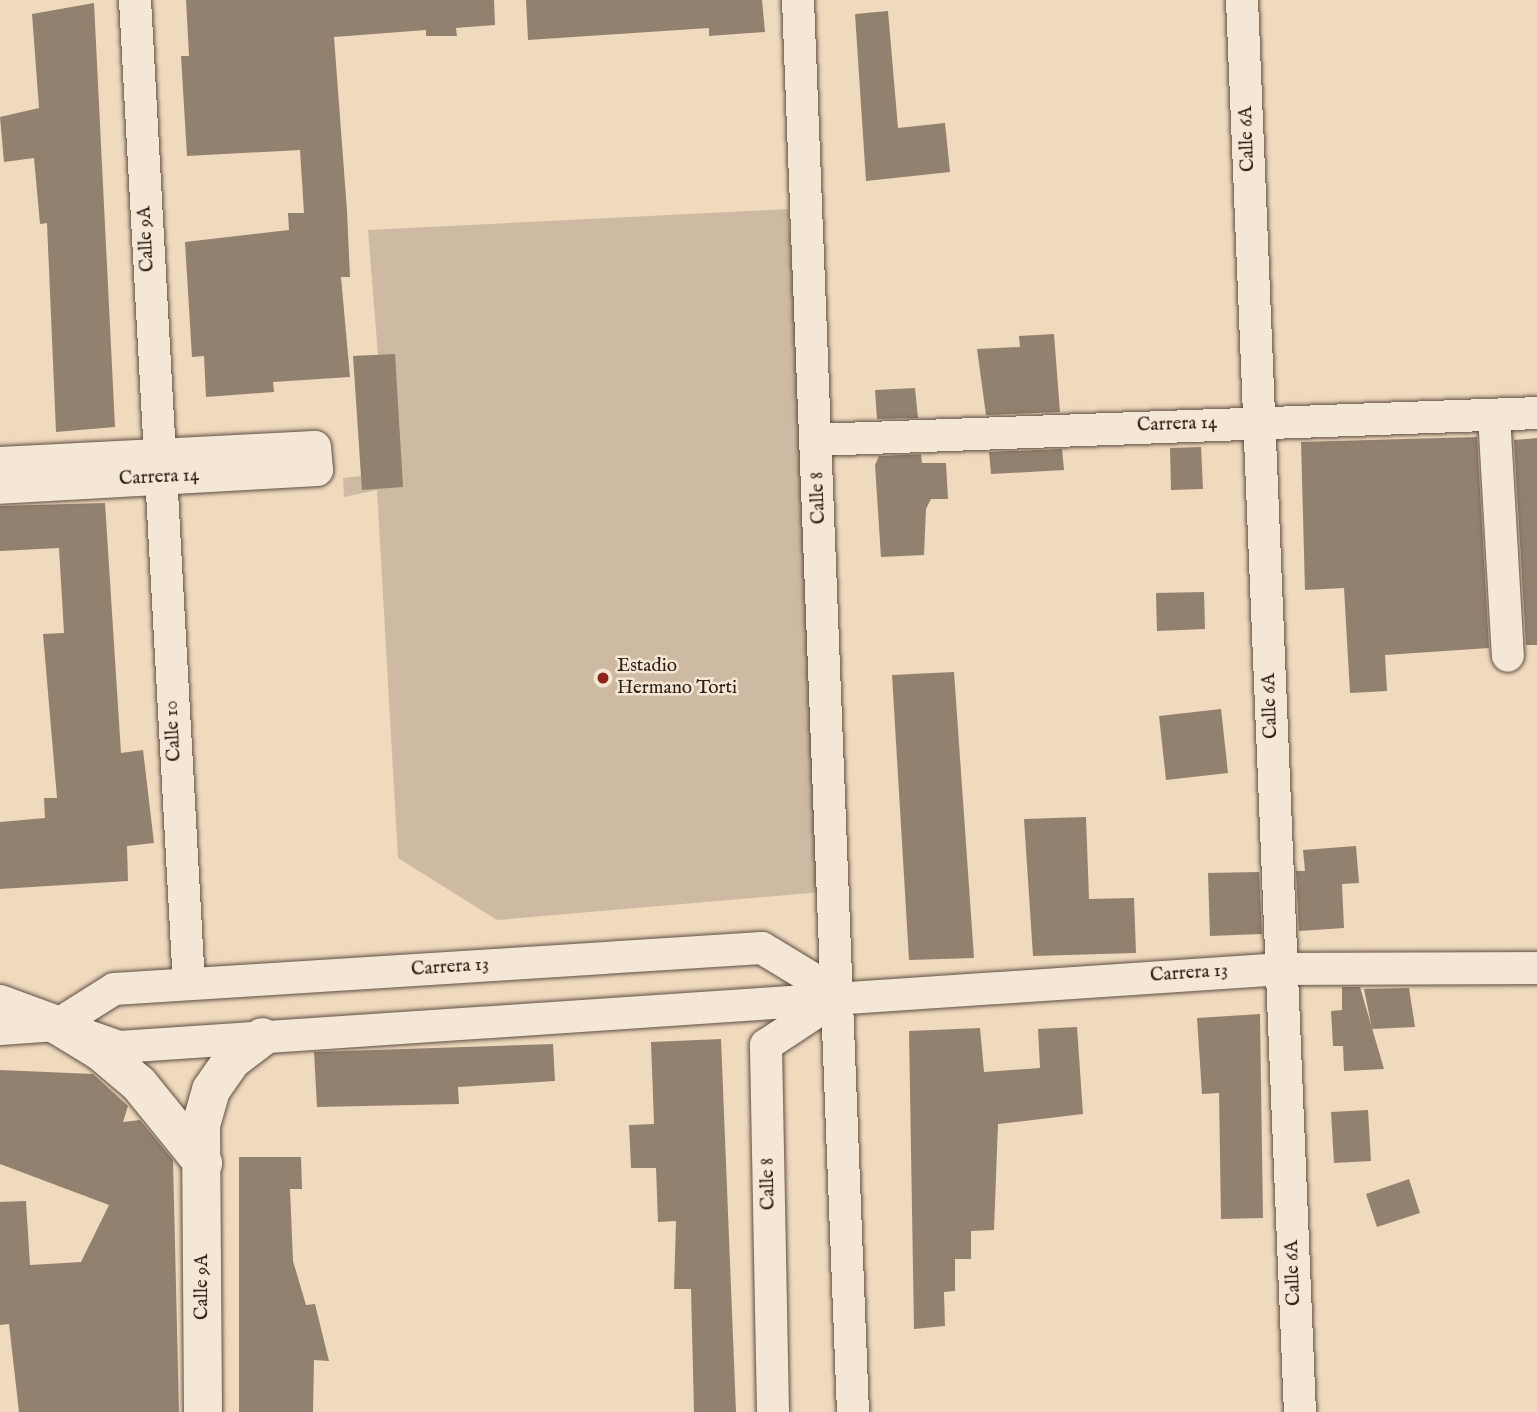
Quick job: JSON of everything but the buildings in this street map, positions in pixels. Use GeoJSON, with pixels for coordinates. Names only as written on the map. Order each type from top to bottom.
{"type":"FeatureCollection","features":[{"type":"Feature","properties":{"kind":"street","name":"Calle 9A"},"geometry":{"type":"LineString","coordinates":[[135,0],[158,467]]}},
{"type":"Feature","properties":{"kind":"street","name":"Calle 8"},"geometry":{"type":"LineString","coordinates":[[798,0],[841,996],[853,1412]]}},
{"type":"Feature","properties":{"kind":"street","name":"Calle 6A"},"geometry":{"type":"LineString","coordinates":[[1242,0],[1300,1412]]}},
{"type":"Feature","properties":{"kind":"street","name":"Carrera 14"},"geometry":{"type":"LineString","coordinates":[[817,440],[1259,421],[1537,413]]}},
{"type":"Feature","properties":{"kind":"street"},"geometry":{"type":"LineString","coordinates":[[1494,415],[1508,656]]}},
{"type":"Feature","properties":{"kind":"street"},"geometry":{"type":"LineString","coordinates":[[0,463],[158,467]]}},
{"type":"Feature","properties":{"kind":"street","name":"Carrera 14"},"geometry":{"type":"LineString","coordinates":[[0,488],[158,467],[317,470]]}},
{"type":"Feature","properties":{"kind":"street","name":"Calle 10"},"geometry":{"type":"LineString","coordinates":[[158,467],[188,984]]}},
{"type":"Feature","properties":{"kind":"street","name":"Carrera 13"},"geometry":{"type":"LineString","coordinates":[[57,1025],[114,989],[762,948],[841,996]]}},
{"type":"Feature","properties":{"kind":"street","name":"Carrera 13"},"geometry":{"type":"LineString","coordinates":[[0,1029],[57,1025],[119,1047],[841,996],[1282,969],[1537,968]]}},
{"type":"Feature","properties":{"kind":"street","name":"Calle 8"},"geometry":{"type":"LineString","coordinates":[[773,1412],[766,1045],[841,996]]}},
{"type":"Feature","properties":{"kind":"street"},"geometry":{"type":"LineString","coordinates":[[0,1004],[57,1025],[139,1084],[203,1163]]}},
{"type":"Feature","properties":{"kind":"street","name":"Calle 9A"},"geometry":{"type":"LineString","coordinates":[[203,1412],[201,1125],[211,1090],[232,1060],[262,1037]]}},
{"type":"Feature","properties":{"kind":"shaded area","name":"Estadio Hermano Torti"},"geometry":{"type":"Polygon","coordinates":[[[788,209],[833,891],[497,920],[398,858],[377,490],[344,497],[343,478],[361,476],[354,356],[378,355],[368,230],[788,209]]]}},
{"type":"Feature","properties":{"kind":"place","name":"Estadio Hermano Torti"},"geometry":{"type":"Point","coordinates":[603,678]}}]}
